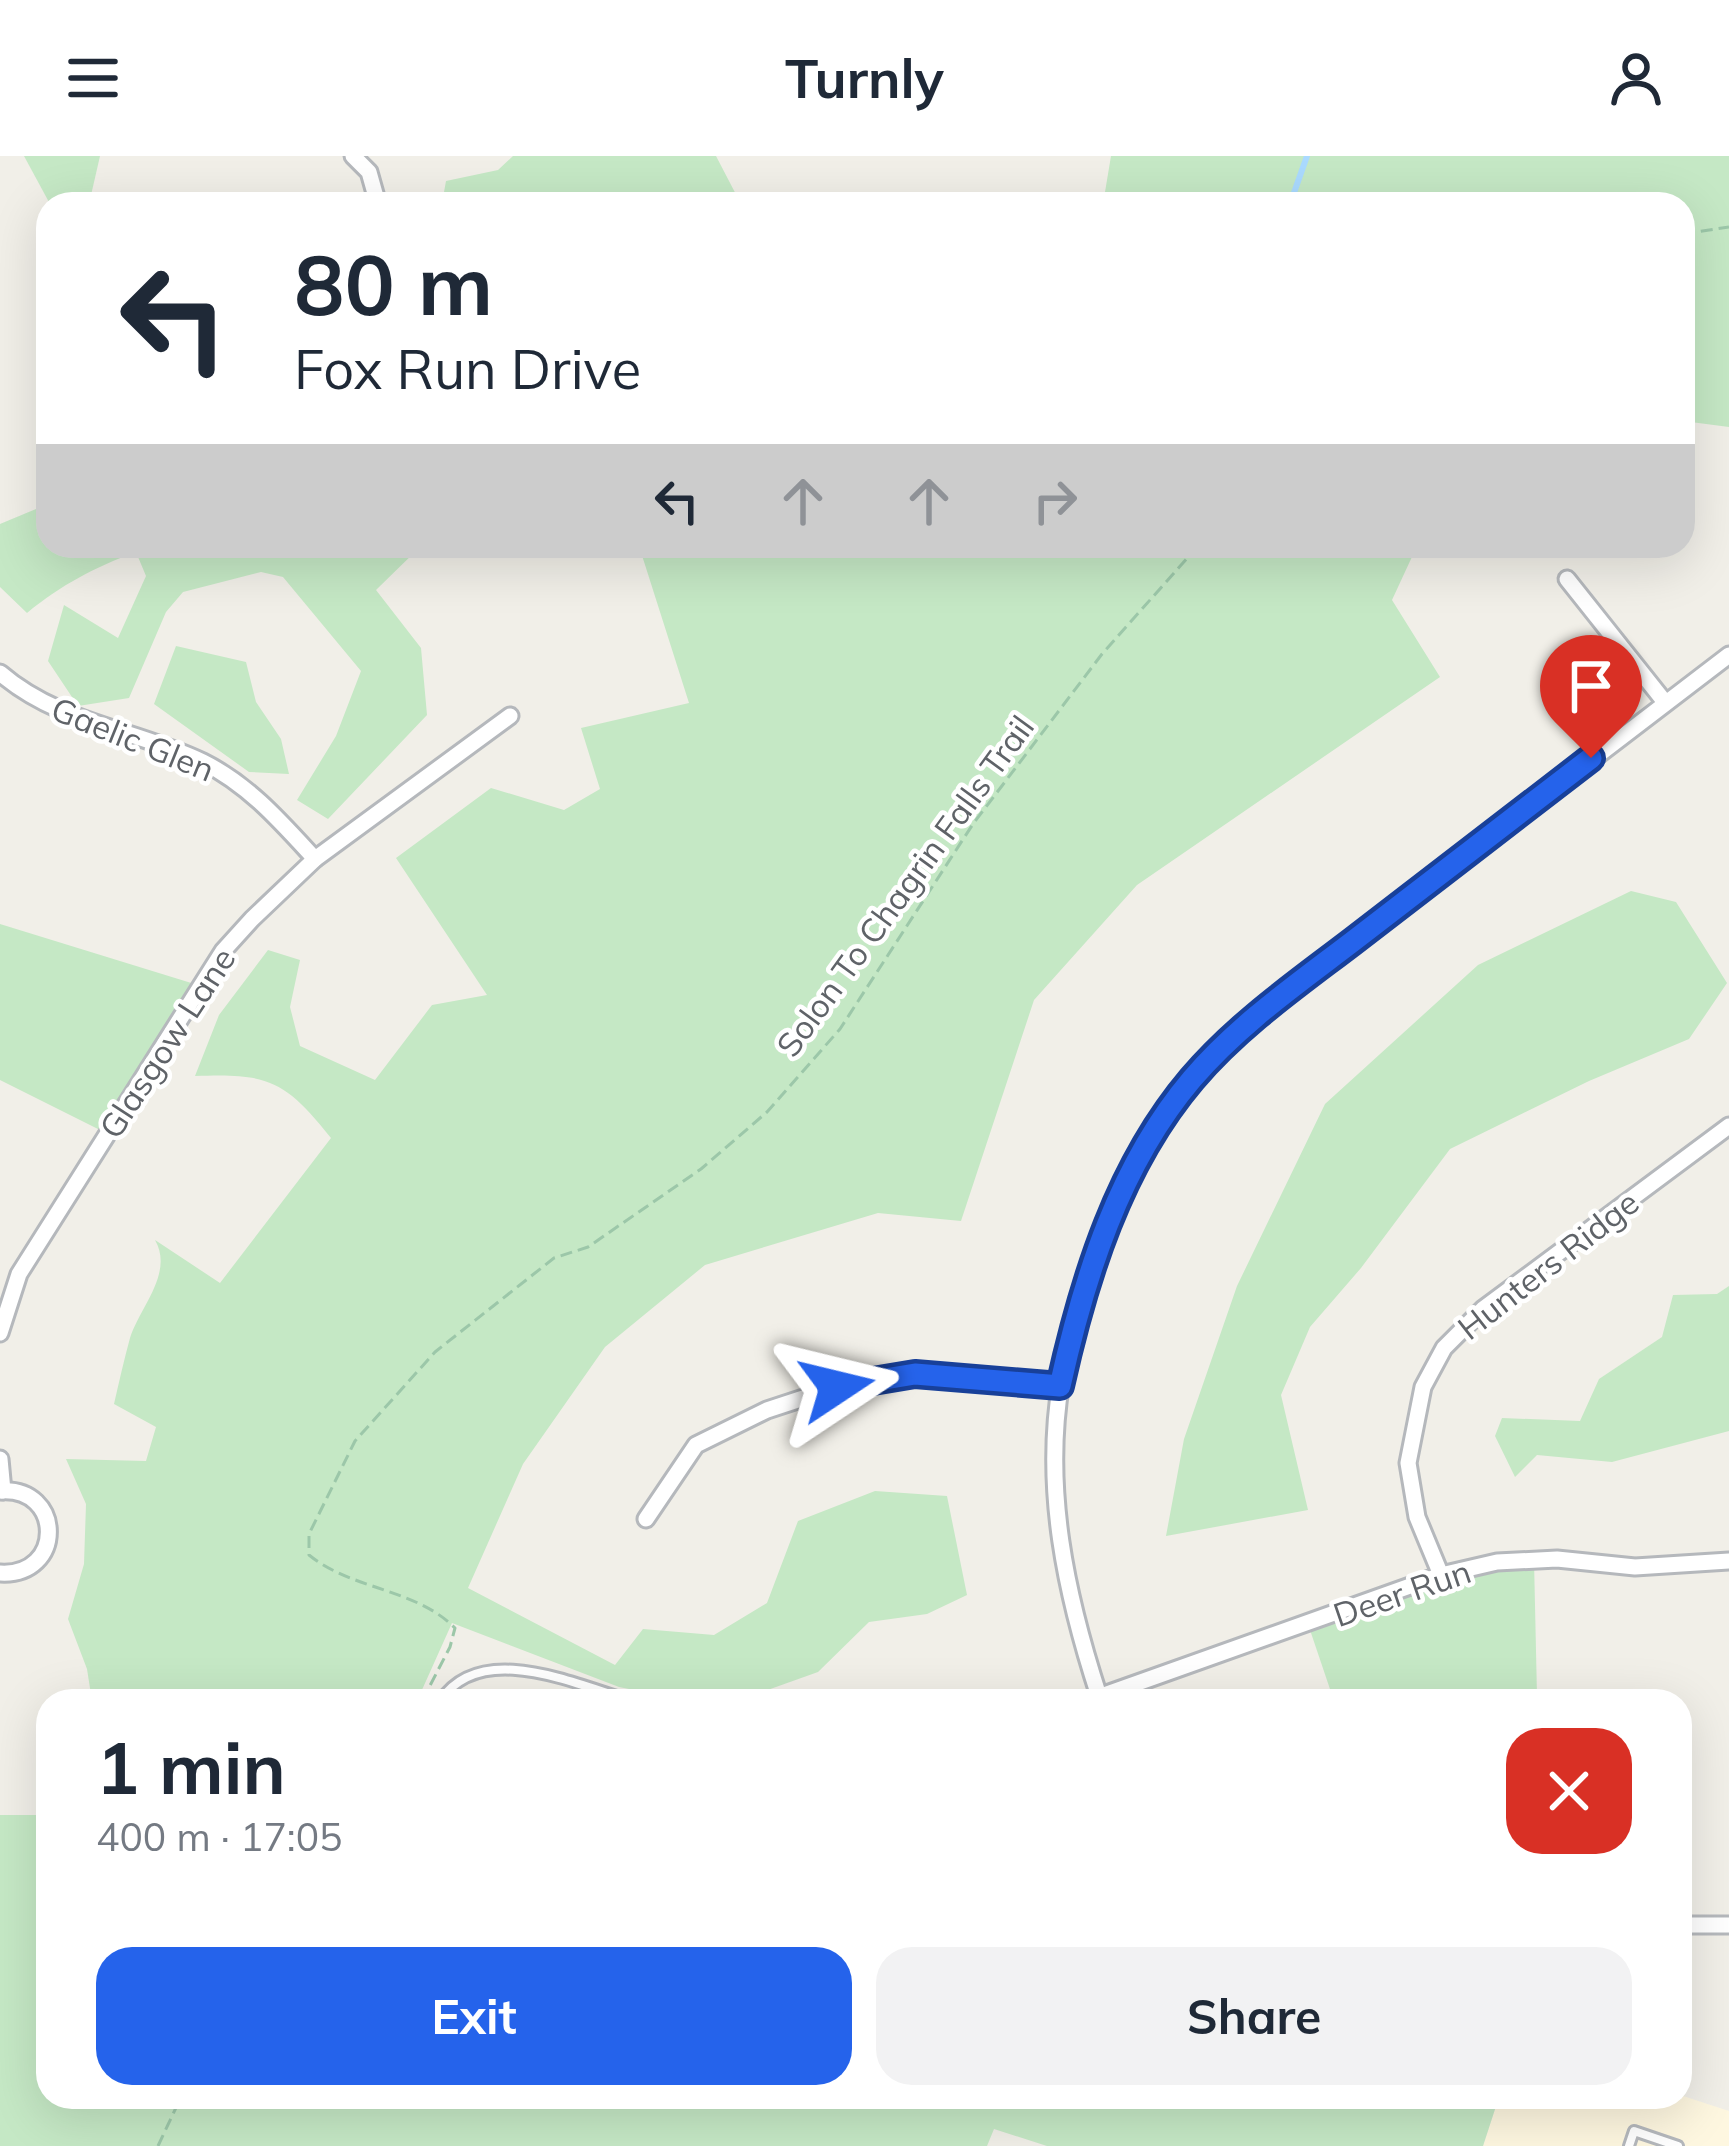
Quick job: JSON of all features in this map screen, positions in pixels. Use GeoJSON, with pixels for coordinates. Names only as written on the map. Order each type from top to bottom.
{"type":"FeatureCollection","features":[{"type":"Feature","properties":{"kind":"street"},"geometry":{"type":"LineString","coordinates":[[353,156],[369,172],[375,192]]}},
{"type":"Feature","properties":{"kind":"street"},"geometry":{"type":"LineString","coordinates":[[1567,579],[1664,701]]}},
{"type":"Feature","properties":{"kind":"street"},"geometry":{"type":"LineString","coordinates":[[1091,1689],[1060,1545],[1055,1478],[1060,1386],[1072,1330],[1108,1220],[1143,1150],[1192,1078],[1261,1012],[1729,655]]}},
{"type":"Feature","properties":{"kind":"street","name":"Gaelic Glen"},"geometry":{"type":"LineString","coordinates":[[0,673],[59,712],[201,761],[245,788],[315,860]]}},
{"type":"Feature","properties":{"kind":"street","name":"Glasgow Lane"},"geometry":{"type":"LineString","coordinates":[[0,1333],[19,1274],[224,951],[315,860],[510,716]]}},
{"type":"Feature","properties":{"kind":"street","name":"Hunters Ridge"},"geometry":{"type":"LineString","coordinates":[[1441,1575],[1417,1517],[1408,1463],[1423,1387],[1444,1348],[1483,1309],[1729,1126]]}},
{"type":"Feature","properties":{"kind":"street"},"geometry":{"type":"LineString","coordinates":[[646,1520],[696,1445],[767,1410],[837,1387],[915,1374],[1060,1386]]}},
{"type":"Feature","properties":{"kind":"street"},"geometry":{"type":"LineString","coordinates":[[0,1459],[1,1491],[34,1500],[48,1523],[49,1537],[37,1562],[26,1570],[0,1573]]}},
{"type":"Feature","properties":{"kind":"street","name":"Deer Run"},"geometry":{"type":"LineString","coordinates":[[1118,1689],[1441,1575],[1515,1561],[1557,1559],[1659,1568],[1729,1561]]}},
{"type":"Feature","properties":{"kind":"street"},"geometry":{"type":"LineString","coordinates":[[1692,1925],[1729,1925]]}},
{"type":"Feature","properties":{"kind":"lane"},"geometry":{"type":"LineString","coordinates":[[449,1689],[483,1669],[514,1670],[587,1689]]}},
{"type":"Feature","properties":{"kind":"lane"},"geometry":{"type":"LineString","coordinates":[[1629,2146],[1634,2132],[1678,2146]]}},
{"type":"Feature","properties":{"kind":"path"},"geometry":{"type":"LineString","coordinates":[[1695,232],[1729,227]]}},
{"type":"Feature","properties":{"kind":"path","name":"Solon To Chagrin Falls Trail"},"geometry":{"type":"LineString","coordinates":[[428,1689],[455,1628],[436,1609],[327,1570],[309,1555],[310,1534],[355,1441],[451,1339],[554,1258],[588,1247],[701,1169],[767,1112],[840,1029],[973,824],[1102,654],[1187,558]]}},
{"type":"Feature","properties":{"kind":"path"},"geometry":{"type":"LineString","coordinates":[[158,2146],[175,2109]]}},
{"type":"Feature","properties":{"kind":"shaded area"},"geometry":{"type":"Polygon","coordinates":[[[1692,2099],[1729,2111],[1729,2146],[1483,2146],[1495,2109],[1692,2109],[1692,2099]]]}},
{"type":"Feature","properties":{"kind":"green space"},"geometry":{"type":"Polygon","coordinates":[[[24,156],[100,156],[92,192],[44,192],[24,156]]]}},
{"type":"Feature","properties":{"kind":"green space"},"geometry":{"type":"Polygon","coordinates":[[[513,156],[716,156],[735,192],[444,192],[446,181],[498,170],[513,156]]]}},
{"type":"Feature","properties":{"kind":"green space"},"geometry":{"type":"Polygon","coordinates":[[[1111,156],[1729,156],[1729,427],[1695,423],[1695,192],[1105,192],[1111,156]]]}},
{"type":"Feature","properties":{"kind":"green space"},"geometry":{"type":"Polygon","coordinates":[[[36,509],[36,558],[121,558],[79,578],[27,613],[0,587],[0,524],[36,509]]]}},
{"type":"Feature","properties":{"kind":"green space"},"geometry":{"type":"Polygon","coordinates":[[[138,558],[409,558],[376,590],[421,648],[427,715],[328,819],[297,800],[336,736],[361,671],[283,577],[261,572],[183,592],[166,612],[129,698],[78,706],[48,661],[64,605],[118,638],[146,576],[138,558]]]}},
{"type":"Feature","properties":{"kind":"green space"},"geometry":{"type":"Polygon","coordinates":[[[643,558],[1411,558],[1392,600],[1440,677],[1137,885],[1034,1000],[961,1221],[878,1213],[705,1265],[605,1347],[523,1464],[468,1588],[615,1665],[643,1629],[714,1635],[767,1603],[798,1521],[875,1491],[947,1496],[967,1595],[927,1614],[869,1622],[818,1672],[771,1689],[619,1687],[452,1623],[422,1689],[90,1689],[68,1619],[84,1564],[86,1504],[66,1459],[146,1461],[156,1427],[114,1404],[130,1338],[161,1265],[155,1240],[220,1283],[331,1138],[301,1103],[273,1084],[241,1076],[195,1076],[219,1015],[268,950],[300,960],[290,1007],[300,1046],[375,1080],[432,1005],[487,995],[396,858],[491,788],[564,810],[600,789],[581,728],[689,703],[643,558]]]}},
{"type":"Feature","properties":{"kind":"green space"},"geometry":{"type":"Polygon","coordinates":[[[176,646],[246,662],[256,702],[281,739],[289,774],[249,772],[154,704],[176,646]]]}},
{"type":"Feature","properties":{"kind":"green space"},"geometry":{"type":"Polygon","coordinates":[[[1631,891],[1676,902],[1727,983],[1689,1039],[1589,1081],[1450,1149],[1361,1268],[1310,1327],[1281,1395],[1308,1510],[1166,1536],[1184,1439],[1237,1286],[1325,1104],[1478,965],[1631,891]]]}},
{"type":"Feature","properties":{"kind":"green space"},"geometry":{"type":"Polygon","coordinates":[[[0,924],[201,986],[108,1134],[0,1080],[0,924]]]}},
{"type":"Feature","properties":{"kind":"green space"},"geometry":{"type":"Polygon","coordinates":[[[1729,1286],[1729,1431],[1612,1462],[1537,1455],[1515,1477],[1495,1436],[1502,1418],[1580,1421],[1599,1379],[1662,1337],[1673,1295],[1717,1294],[1729,1286]]]}},
{"type":"Feature","properties":{"kind":"green space"},"geometry":{"type":"Polygon","coordinates":[[[1534,1560],[1537,1689],[1330,1689],[1308,1624],[1441,1575],[1534,1560]]]}},
{"type":"Feature","properties":{"kind":"green space"},"geometry":{"type":"Polygon","coordinates":[[[0,1815],[36,1815],[36,2109],[1495,2109],[1483,2146],[1047,2146],[994,2129],[987,2146],[0,2146],[0,1815]]]}},
{"type":"Feature","properties":{"kind":"waterway"},"geometry":{"type":"LineString","coordinates":[[1294,192],[1307,156]]}},
{"type":"Feature","properties":{"kind":"route"},"geometry":{"type":"LineString","coordinates":[[837,1387],[915,1374],[1060,1386],[1072,1330],[1108,1220],[1143,1150],[1192,1078],[1261,1012],[1591,758]]}}]}
